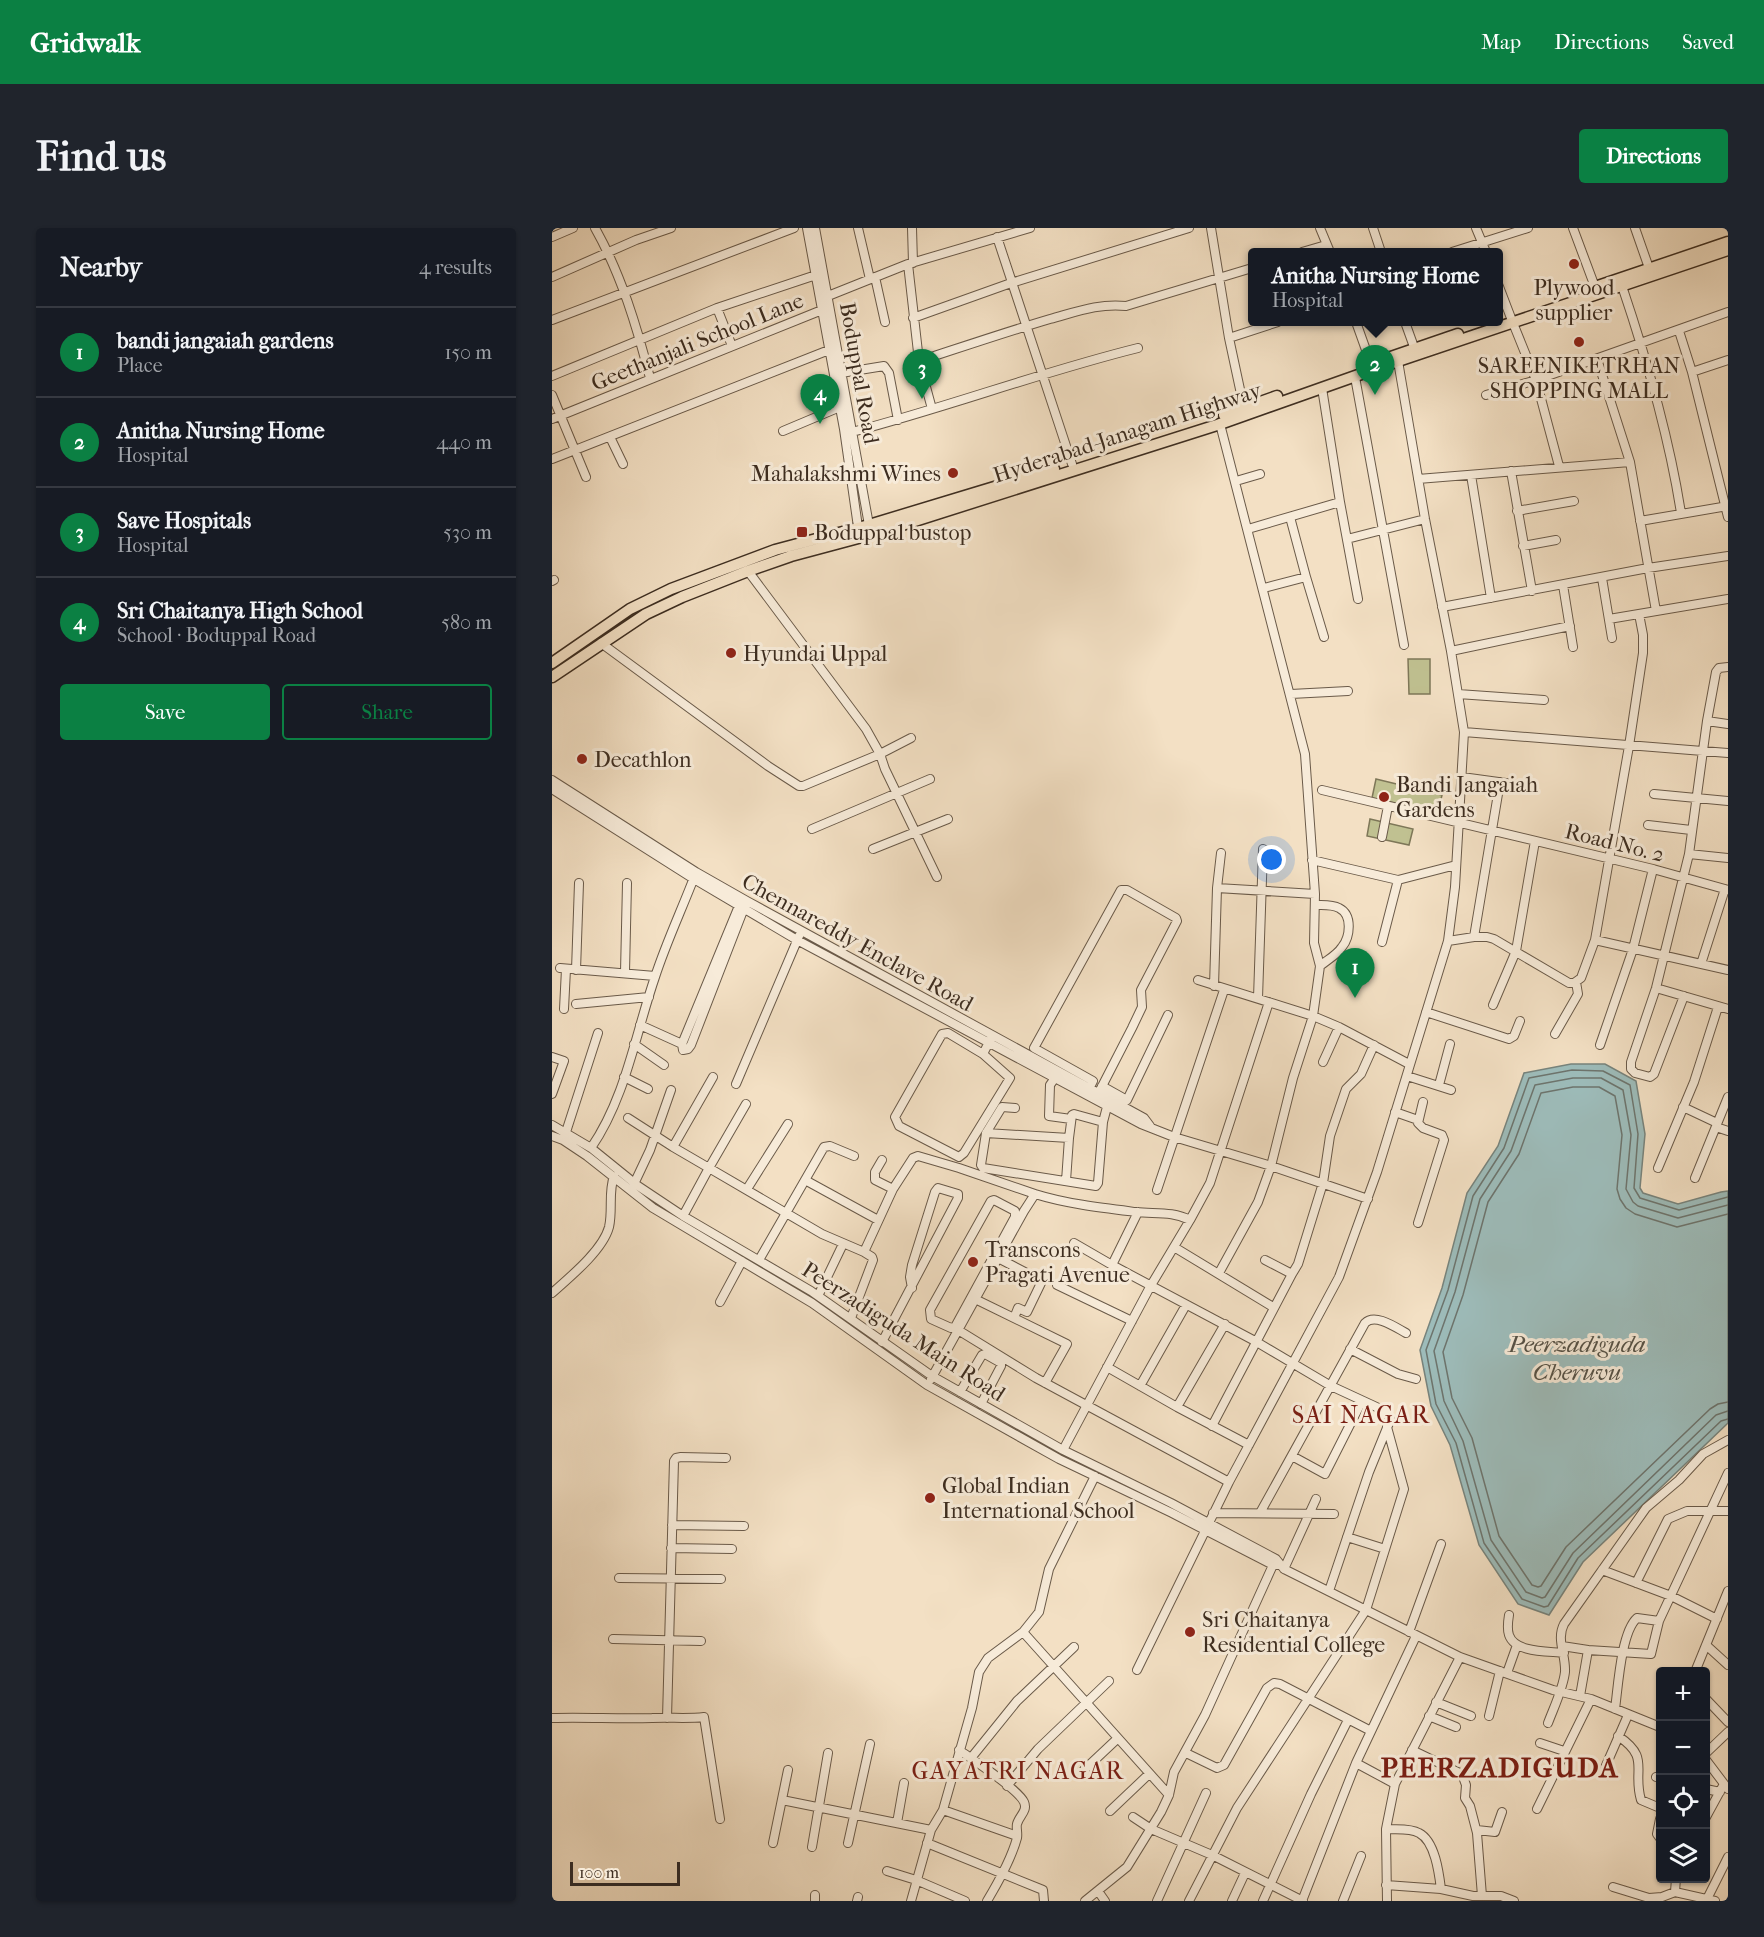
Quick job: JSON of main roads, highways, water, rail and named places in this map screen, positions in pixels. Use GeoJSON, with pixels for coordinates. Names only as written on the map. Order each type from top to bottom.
{"type":"FeatureCollection","features":[{"type":"Feature","properties":{"kind":"highway","name":"Hyderabad-Janagam Highway"},"geometry":{"type":"LineString","coordinates":[[1503,323],[1595,287],[1728,242]]}},
{"type":"Feature","properties":{"kind":"highway","name":"Hyderabad-Janagam Highway"},"geometry":{"type":"LineString","coordinates":[[1503,322],[1728,250]]}},
{"type":"Feature","properties":{"kind":"highway","name":"Hyderabad-Janagam Highway"},"geometry":{"type":"LineString","coordinates":[[1219,421],[1244,408],[1414,347],[1490,326]]}},
{"type":"Feature","properties":{"kind":"highway","name":"Hyderabad-Janagam Highway"},"geometry":{"type":"LineString","coordinates":[[552,663],[630,609],[671,588],[729,573],[748,571],[791,556],[877,533],[1355,377],[1495,326]]}},
{"type":"Feature","properties":{"kind":"highway","name":"Hyderabad-Janagam Highway"},"geometry":{"type":"LineString","coordinates":[[552,677],[646,614],[775,550],[1150,443]]}},
{"type":"Feature","properties":{"kind":"water","name":"Peerzadiguda Cheruvu"},"geometry":{"type":"Polygon","coordinates":[[[1571,1064],[1605,1064],[1636,1081],[1645,1134],[1640,1188],[1643,1193],[1678,1204],[1728,1191],[1728,1423],[1583,1562],[1549,1615],[1518,1604],[1479,1545],[1450,1445],[1431,1406],[1420,1350],[1442,1288],[1467,1193],[1498,1146],[1524,1073],[1571,1064]]]}},
{"type":"Feature","properties":{"kind":"place","name":"Plywood supplier"},"geometry":{"type":"Point","coordinates":[1574,264]}},
{"type":"Feature","properties":{"kind":"place","name":"SAREENIKETRHAN SHOPPING MALL"},"geometry":{"type":"Point","coordinates":[1579,342]}},
{"type":"Feature","properties":{"kind":"place","name":"Anitha Nursing Home"},"geometry":{"type":"Point","coordinates":[1375,395]}},
{"type":"Feature","properties":{"kind":"place","name":"Save Hospitals"},"geometry":{"type":"Point","coordinates":[922,399]}},
{"type":"Feature","properties":{"kind":"place","name":"Sri Chaitanya High School"},"geometry":{"type":"Point","coordinates":[820,424]}},
{"type":"Feature","properties":{"kind":"place","name":"Mahalakshmi Wines"},"geometry":{"type":"Point","coordinates":[953,473]}},
{"type":"Feature","properties":{"kind":"place","name":"Boduppal bustop"},"geometry":{"type":"Point","coordinates":[802,532]}},
{"type":"Feature","properties":{"kind":"place","name":"Hyundai Uppal"},"geometry":{"type":"Point","coordinates":[731,653]}},
{"type":"Feature","properties":{"kind":"place","name":"Decathlon"},"geometry":{"type":"Point","coordinates":[582,759]}},
{"type":"Feature","properties":{"kind":"place","name":"Bandi Jangaiah Gardens"},"geometry":{"type":"Point","coordinates":[1384,797]}},
{"type":"Feature","properties":{"kind":"place","name":"bandi jangaiah gardens"},"geometry":{"type":"Point","coordinates":[1355,998]}},
{"type":"Feature","properties":{"kind":"place","name":"Transcons Pragati Avenue"},"geometry":{"type":"Point","coordinates":[973,1262]}},
{"type":"Feature","properties":{"kind":"place","name":"Global Indian International School"},"geometry":{"type":"Point","coordinates":[930,1498]}},
{"type":"Feature","properties":{"kind":"place","name":"Sri Chaitanya Residential College"},"geometry":{"type":"Point","coordinates":[1190,1632]}},
{"type":"Feature","properties":{"kind":"district","name":"SAI NAGAR"},"geometry":{"type":"Point","coordinates":[1361,1415]}},
{"type":"Feature","properties":{"kind":"district","name":"PEERZADIGUDA"},"geometry":{"type":"Point","coordinates":[1500,1767]}},
{"type":"Feature","properties":{"kind":"district","name":"GAYATRI NAGAR"},"geometry":{"type":"Point","coordinates":[1018,1771]}}]}
